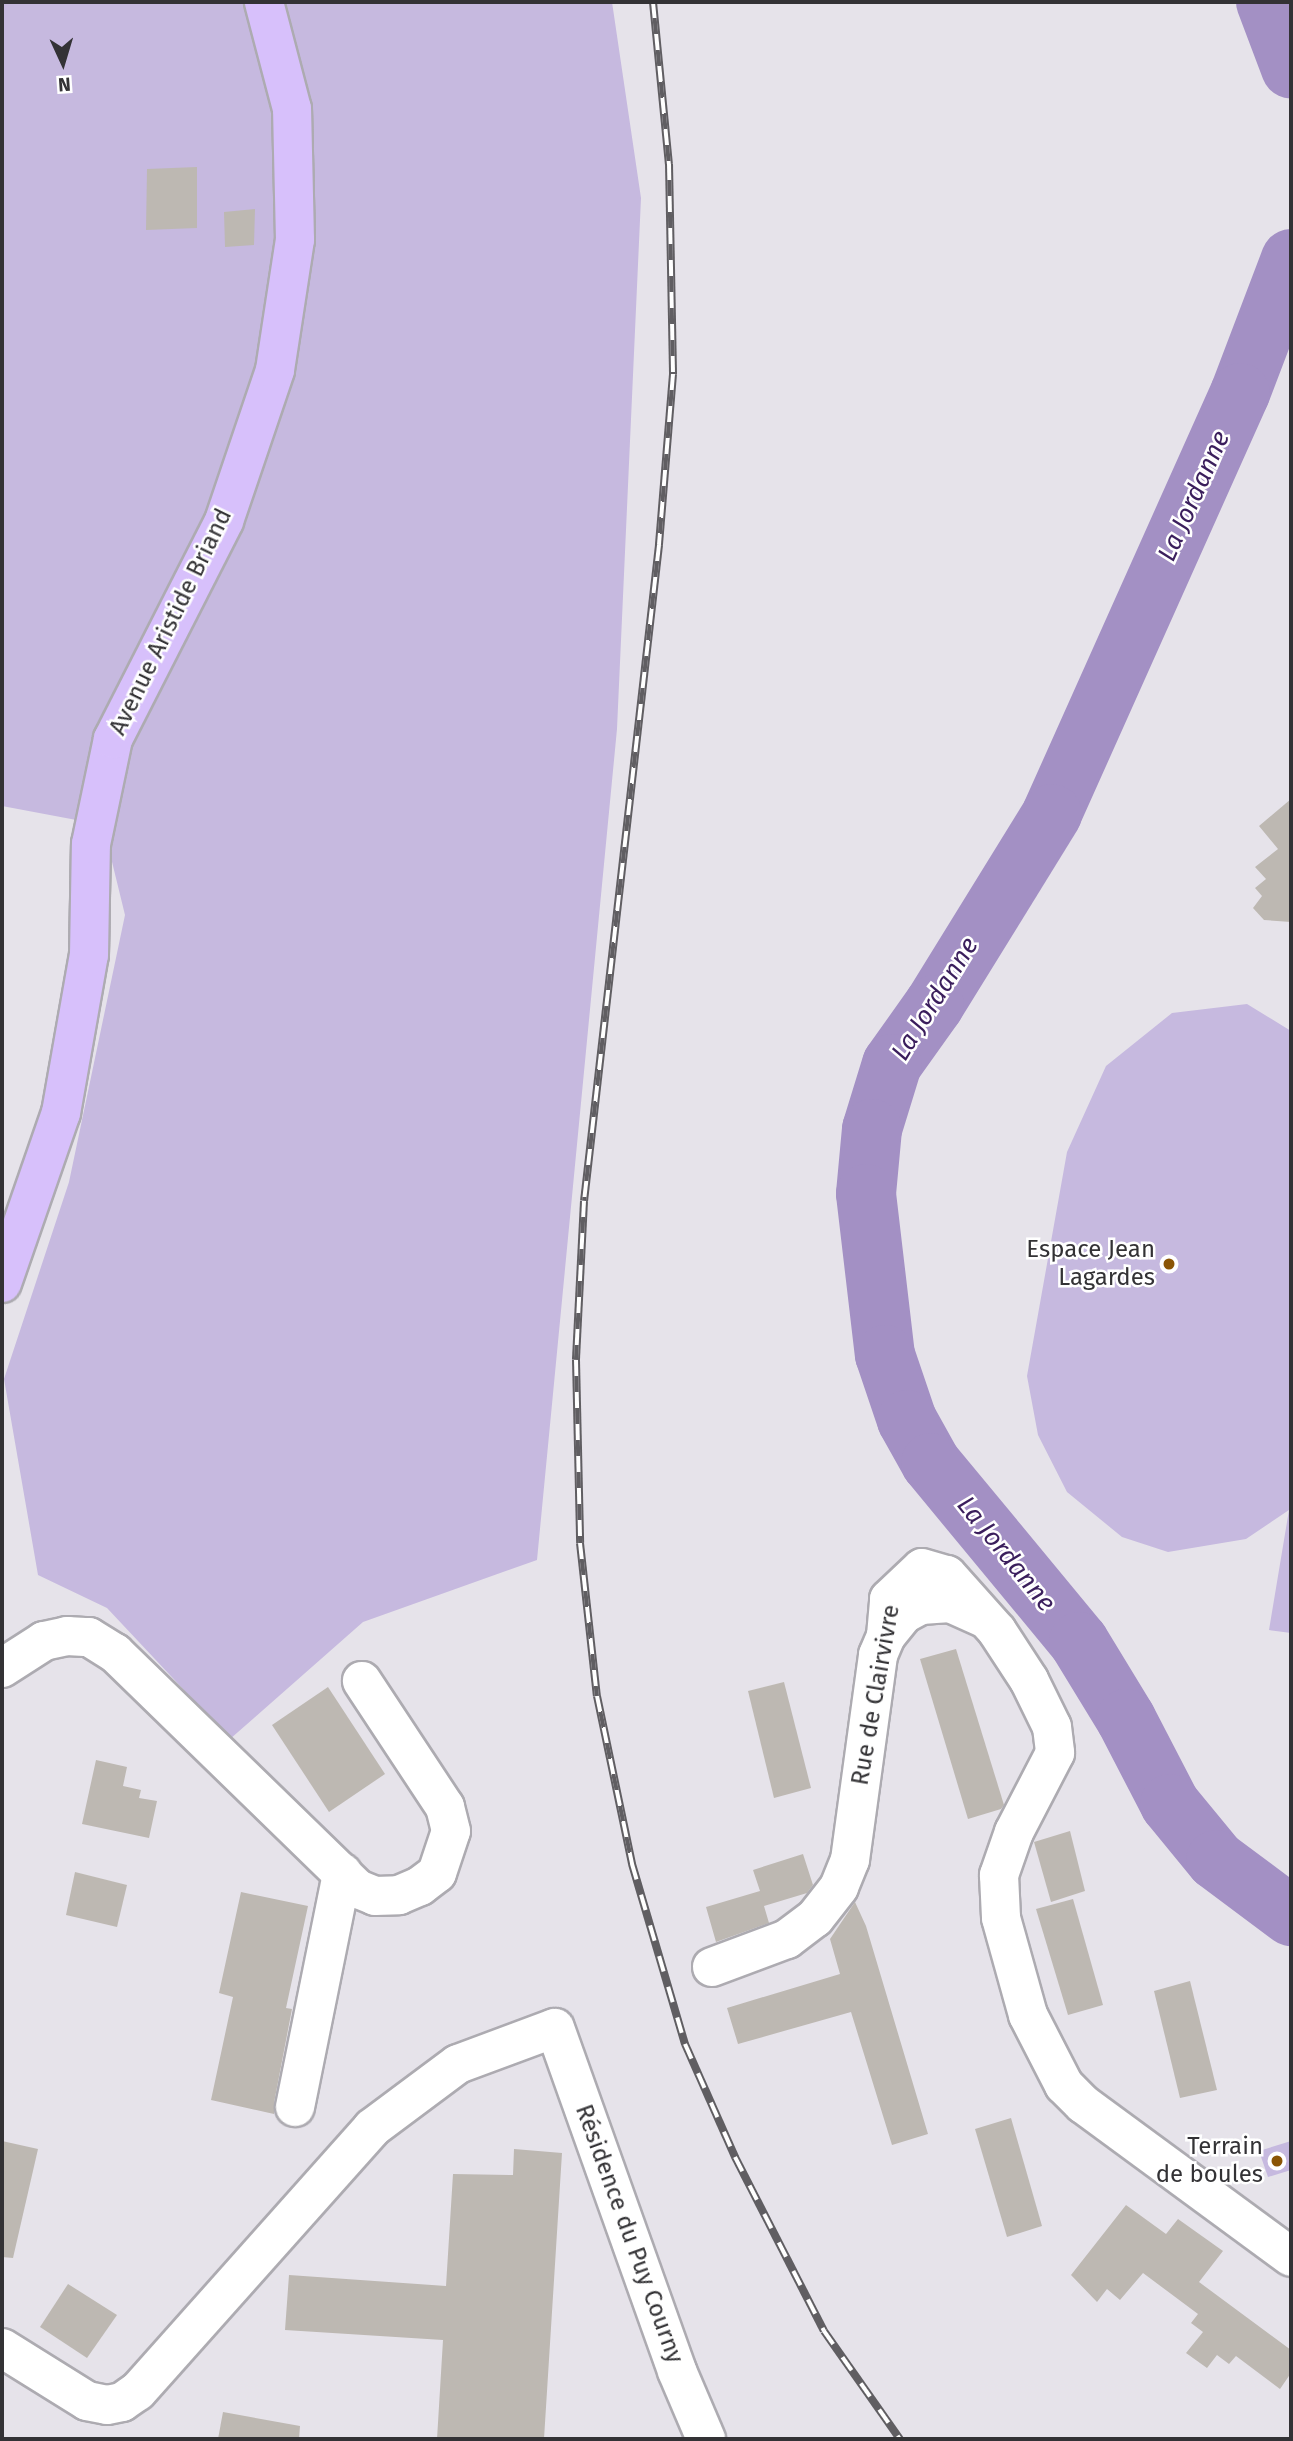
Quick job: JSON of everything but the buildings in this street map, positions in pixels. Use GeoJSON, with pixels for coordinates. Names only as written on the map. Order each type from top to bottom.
{"type":"FeatureCollection","features":[{"type":"Feature","properties":{"kind":"main road","name":"Avenue Aristide Briand"},"geometry":{"type":"LineString","coordinates":[[2,1283],[61,1113],[89,954],[91,844],[113,739],[224,521],[275,370],[295,240],[294,175],[292,109],[264,2]]}},
{"type":"Feature","properties":{"kind":"street","name":"Rue de Clairvivre"},"geometry":{"type":"LineString","coordinates":[[712,1967],[787,1939],[815,1918],[839,1887],[850,1860],[877,1655],[886,1636],[888,1599],[922,1567],[947,1575],[997,1631],[1029,1680],[1052,1727],[1055,1753],[1014,1832],[999,1875],[1001,1918],[1028,2015],[1064,2085],[1083,2104],[1291,2257]]}},
{"type":"Feature","properties":{"kind":"street"},"geometry":{"type":"LineString","coordinates":[[2,1668],[44,1641],[67,1636],[89,1637],[116,1653],[358,1889],[375,1896],[399,1895],[420,1886],[437,1873],[451,1831],[446,1807],[362,1681]]}},
{"type":"Feature","properties":{"kind":"street"},"geometry":{"type":"LineString","coordinates":[[295,2107],[342,1872]]}},
{"type":"Feature","properties":{"kind":"street","name":"Résidence du Puy Courny"},"geometry":{"type":"LineString","coordinates":[[2,2348],[87,2401],[107,2405],[122,2402],[138,2391],[372,2128],[458,2064],[555,2028],[677,2371],[706,2439]]}},
{"type":"Feature","properties":{"kind":"shaded area"},"geometry":{"type":"Polygon","coordinates":[[[2,2],[612,2],[641,198],[617,729],[537,1560],[363,1622],[230,1739],[107,1608],[38,1575],[4,1379],[69,1182],[125,915],[103,825],[2,806],[2,2]]]}},
{"type":"Feature","properties":{"kind":"shaded area","name":"Espace Jean Lagardes"},"geometry":{"type":"Polygon","coordinates":[[[1247,1004],[1291,1031],[1291,1633],[1269,1630],[1289,1510],[1246,1539],[1168,1552],[1122,1537],[1067,1492],[1038,1435],[1027,1376],[1067,1152],[1106,1066],[1172,1013],[1247,1004]]]}},
{"type":"Feature","properties":{"kind":"shaded area","name":"Terrain de boules"},"geometry":{"type":"Polygon","coordinates":[[[1291,2141],[1291,2170],[1268,2177],[1259,2151],[1291,2141]]]}},
{"type":"Feature","properties":{"kind":"waterway","name":"La Jordanne"},"geometry":{"type":"LineString","coordinates":[[1266,2],[1291,68]]}},
{"type":"Feature","properties":{"kind":"waterway","name":"La Jordanne"},"geometry":{"type":"LineString","coordinates":[[1291,259],[1240,393],[1052,814],[934,1005],[892,1064],[872,1129],[866,1194],[885,1355],[907,1420],[931,1463],[1079,1642],[1126,1719],[1170,1804],[1216,1860],[1291,1916]]}},
{"type":"Feature","properties":{"kind":"railway"},"geometry":{"type":"LineString","coordinates":[[653,2],[669,164],[673,374],[659,545],[584,1201],[576,1360],[580,1543],[597,1696],[632,1864],[685,2044],[735,2157],[824,2331],[900,2439]]}},
{"type":"Feature","properties":{"kind":"place","name":"Espace Jean Lagardes"},"geometry":{"type":"Point","coordinates":[1169,1264]}},
{"type":"Feature","properties":{"kind":"place","name":"Terrain de boules"},"geometry":{"type":"Point","coordinates":[1277,2161]}}]}
